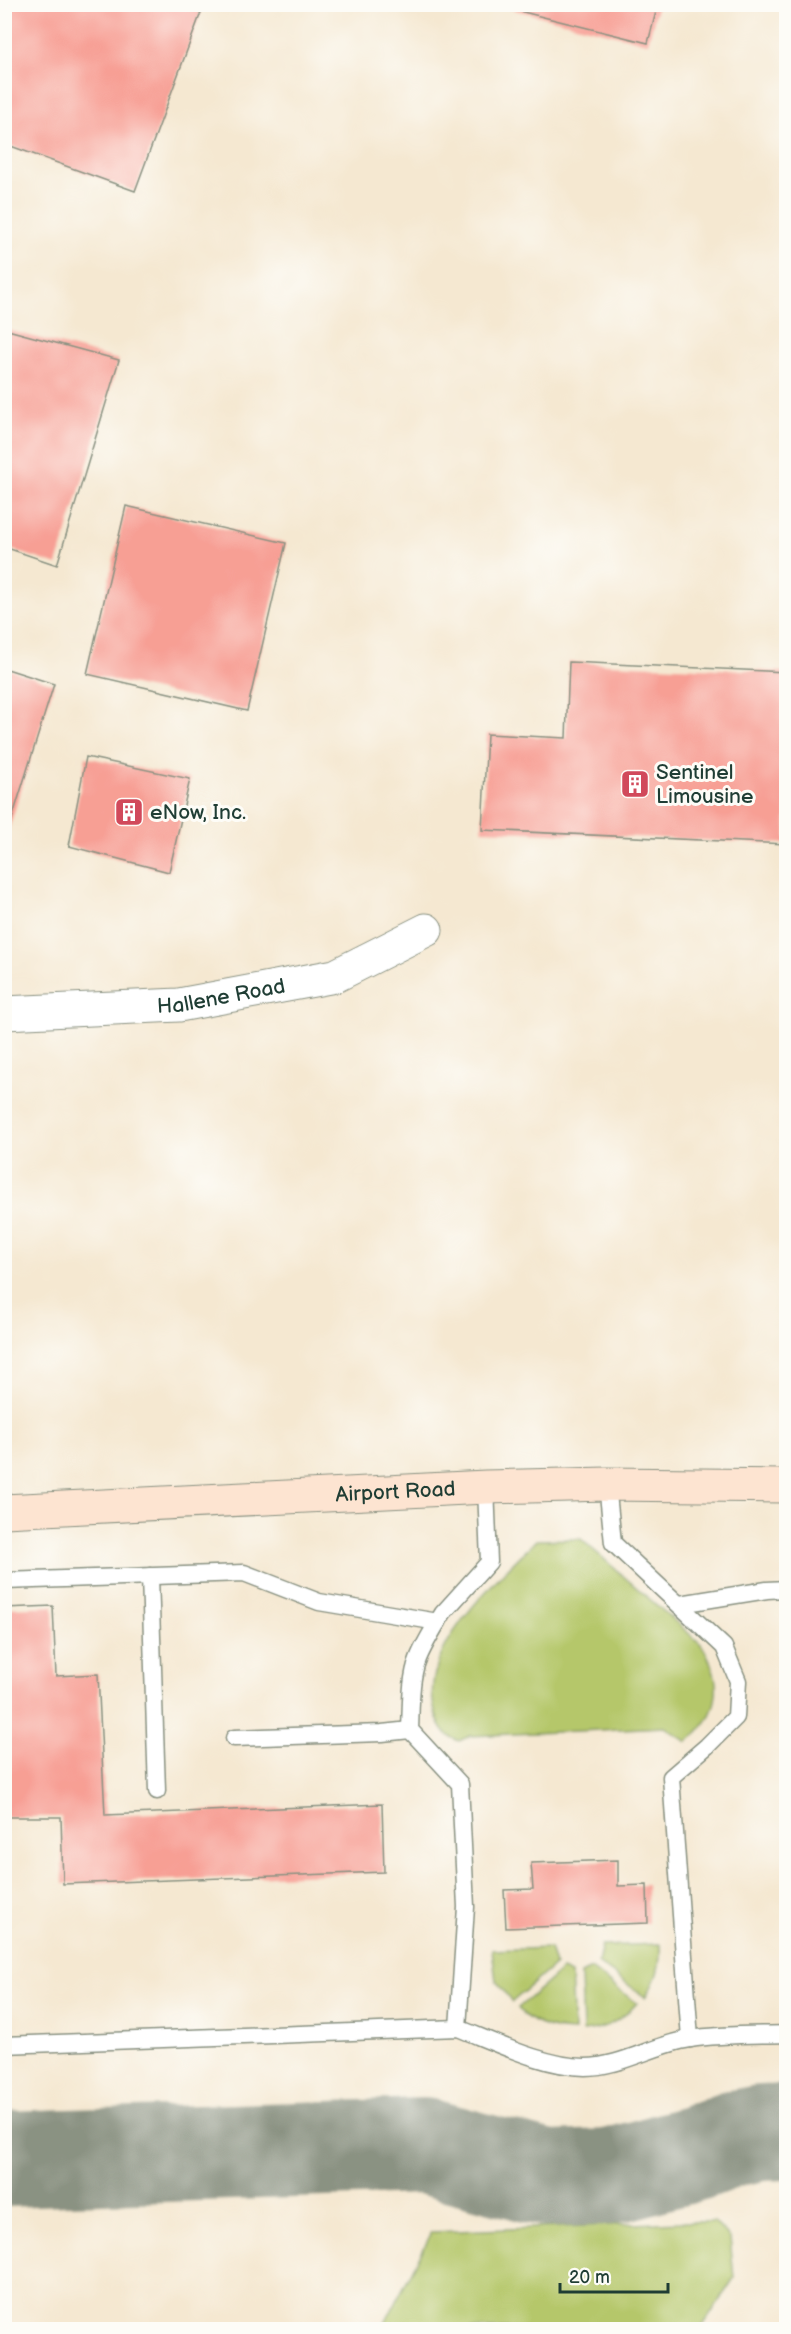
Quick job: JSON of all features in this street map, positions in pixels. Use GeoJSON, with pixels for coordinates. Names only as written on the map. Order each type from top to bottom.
{"type":"FeatureCollection","features":[{"type":"Feature","properties":{"kind":"main road","name":"Airport Road"},"geometry":{"type":"LineString","coordinates":[[4,1511],[486,1487],[607,1484],[786,1486]]}},
{"type":"Feature","properties":{"kind":"street","name":"Hallene Road"},"geometry":{"type":"LineString","coordinates":[[4,1013],[178,1005],[335,976],[426,930]]}},
{"type":"Feature","properties":{"kind":"lane"},"geometry":{"type":"LineString","coordinates":[[607,1484],[613,1543],[724,1647],[738,1681],[736,1717],[671,1777],[690,2038]]}},
{"type":"Feature","properties":{"kind":"lane"},"geometry":{"type":"LineString","coordinates":[[458,2028],[466,1907],[460,1784],[410,1730],[411,1700],[417,1660],[443,1613],[489,1562],[486,1487]]}},
{"type":"Feature","properties":{"kind":"lane"},"geometry":{"type":"LineString","coordinates":[[4,1581],[244,1573],[319,1602],[438,1622]]}},
{"type":"Feature","properties":{"kind":"lane"},"geometry":{"type":"LineString","coordinates":[[150,1576],[157,1791]]}},
{"type":"Feature","properties":{"kind":"lane"},"geometry":{"type":"LineString","coordinates":[[680,1604],[786,1589]]}},
{"type":"Feature","properties":{"kind":"lane"},"geometry":{"type":"LineString","coordinates":[[234,1738],[410,1730]]}},
{"type":"Feature","properties":{"kind":"lane"},"geometry":{"type":"LineString","coordinates":[[4,2045],[458,2028],[513,2050],[567,2066],[586,2067],[609,2064],[690,2038],[786,2034]]}},
{"type":"Feature","properties":{"kind":"green space"},"geometry":{"type":"Polygon","coordinates":[[[581,1539],[701,1644],[708,1657],[716,1683],[716,1696],[707,1720],[687,1742],[665,1727],[470,1736],[459,1741],[450,1737],[442,1728],[436,1715],[432,1691],[437,1666],[448,1642],[463,1619],[536,1540],[581,1539]]]}},
{"type":"Feature","properties":{"kind":"green space"},"geometry":{"type":"Polygon","coordinates":[[[660,1944],[657,1972],[653,1985],[645,1997],[598,1963],[602,1946],[660,1944]]]}},
{"type":"Feature","properties":{"kind":"green space"},"geometry":{"type":"Polygon","coordinates":[[[550,1948],[555,1965],[512,2002],[496,1981],[492,1950],[550,1948]]]}},
{"type":"Feature","properties":{"kind":"green space"},"geometry":{"type":"Polygon","coordinates":[[[591,1969],[637,2003],[613,2023],[583,2031],[581,1974],[591,1969]]]}},
{"type":"Feature","properties":{"kind":"green space"},"geometry":{"type":"Polygon","coordinates":[[[562,1970],[571,1974],[574,2031],[543,2026],[529,2019],[518,2008],[562,1970]]]}},
{"type":"Feature","properties":{"kind":"green space"},"geometry":{"type":"Polygon","coordinates":[[[714,2222],[730,2238],[734,2278],[701,2329],[382,2329],[432,2232],[714,2222]]]}},
{"type":"Feature","properties":{"kind":"building"},"geometry":{"type":"Polygon","coordinates":[[[5,4],[197,4],[203,7],[135,191],[5,144],[5,4]]]}},
{"type":"Feature","properties":{"kind":"building"},"geometry":{"type":"Polygon","coordinates":[[[491,4],[658,4],[648,43],[491,4]]]}},
{"type":"Feature","properties":{"kind":"building"},"geometry":{"type":"Polygon","coordinates":[[[4,329],[119,360],[57,565],[4,547],[4,329]]]}},
{"type":"Feature","properties":{"kind":"building"},"geometry":{"type":"Polygon","coordinates":[[[126,506],[286,543],[247,711],[87,674],[126,506]]]}},
{"type":"Feature","properties":{"kind":"building","name":"Sentinel Limousine"},"geometry":{"type":"Polygon","coordinates":[[[569,662],[786,672],[786,844],[482,830],[487,734],[566,738],[569,662]]]}},
{"type":"Feature","properties":{"kind":"building"},"geometry":{"type":"Polygon","coordinates":[[[4,668],[54,684],[5,841],[4,841],[4,668]]]}},
{"type":"Feature","properties":{"kind":"building","name":"eNow, Inc."},"geometry":{"type":"Polygon","coordinates":[[[86,757],[190,779],[169,872],[69,846],[86,757]]]}},
{"type":"Feature","properties":{"kind":"building"},"geometry":{"type":"Polygon","coordinates":[[[53,1606],[56,1676],[98,1674],[105,1815],[382,1804],[384,1872],[63,1884],[61,1817],[4,1817],[4,1608],[53,1606]]]}},
{"type":"Feature","properties":{"kind":"building"},"geometry":{"type":"Polygon","coordinates":[[[618,1860],[618,1886],[647,1885],[648,1923],[506,1928],[504,1890],[533,1889],[531,1863],[618,1860]]]}},
{"type":"Feature","properties":{"kind":"taxiway"},"geometry":{"type":"LineString","coordinates":[[4,2159],[424,2146],[548,2179],[608,2177],[695,2153],[735,2138],[761,2133],[786,2132]]}},
{"type":"Feature","properties":{"kind":"place","name":"Sentinel Limousine"},"geometry":{"type":"Point","coordinates":[635,784]}},
{"type":"Feature","properties":{"kind":"place","name":"eNow, Inc."},"geometry":{"type":"Point","coordinates":[129,812]}}]}
